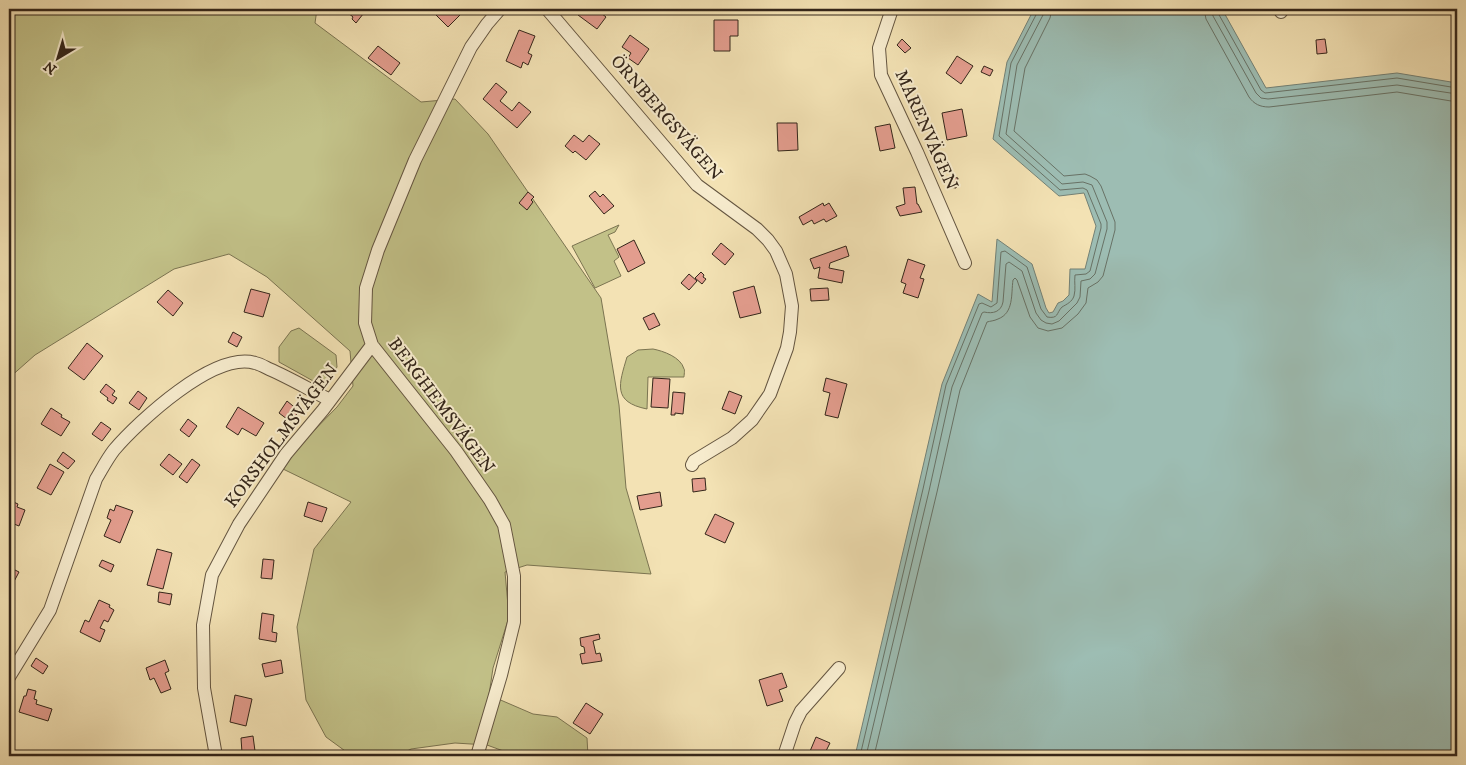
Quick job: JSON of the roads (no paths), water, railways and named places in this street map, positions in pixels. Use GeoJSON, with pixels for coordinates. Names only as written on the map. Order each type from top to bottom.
{"type":"FeatureCollection","features":[{"type":"Feature","properties":{"kind":"street","name":"BERGHEMSVÄGEN"},"geometry":{"type":"LineString","coordinates":[[477,756],[501,675],[514,622],[514,576],[504,525],[490,500],[456,451],[372,345],[365,323],[366,288],[378,250],[415,160],[471,47],[500,9]]}},
{"type":"Feature","properties":{"kind":"street","name":"ÖRNBERGSVÄGEN"},"geometry":{"type":"LineString","coordinates":[[547,9],[697,185],[768,240],[786,274],[792,306],[790,332],[787,348],[770,394],[752,420],[732,438],[698,458],[692,465]]}},
{"type":"Feature","properties":{"kind":"street","name":"MARENVÄGEN"},"geometry":{"type":"LineString","coordinates":[[892,9],[879,48],[881,75],[918,152],[965,263]]}},
{"type":"Feature","properties":{"kind":"street","name":"KORSHOLMSVÄGEN"},"geometry":{"type":"LineString","coordinates":[[216,756],[204,688],[203,625],[212,574],[239,524],[286,454],[372,345]]}},
{"type":"Feature","properties":{"kind":"street"},"geometry":{"type":"LineString","coordinates":[[9,677],[50,610],[96,479],[114,450],[180,389],[197,379],[232,364],[255,362],[330,400]]}},
{"type":"Feature","properties":{"kind":"street"},"geometry":{"type":"LineString","coordinates":[[784,756],[801,711],[839,668]]}},
{"type":"Feature","properties":{"kind":"water"},"geometry":{"type":"Polygon","coordinates":[[[1034,9],[1222,9],[1266,88],[1397,73],[1457,83],[1457,756],[855,756],[942,384],[978,294],[992,302],[997,239],[1032,264],[1049,313],[1053,312],[1058,303],[1069,295],[1070,269],[1085,269],[1096,226],[1084,193],[1059,196],[993,139],[1007,62],[1034,9]]]}}]}
